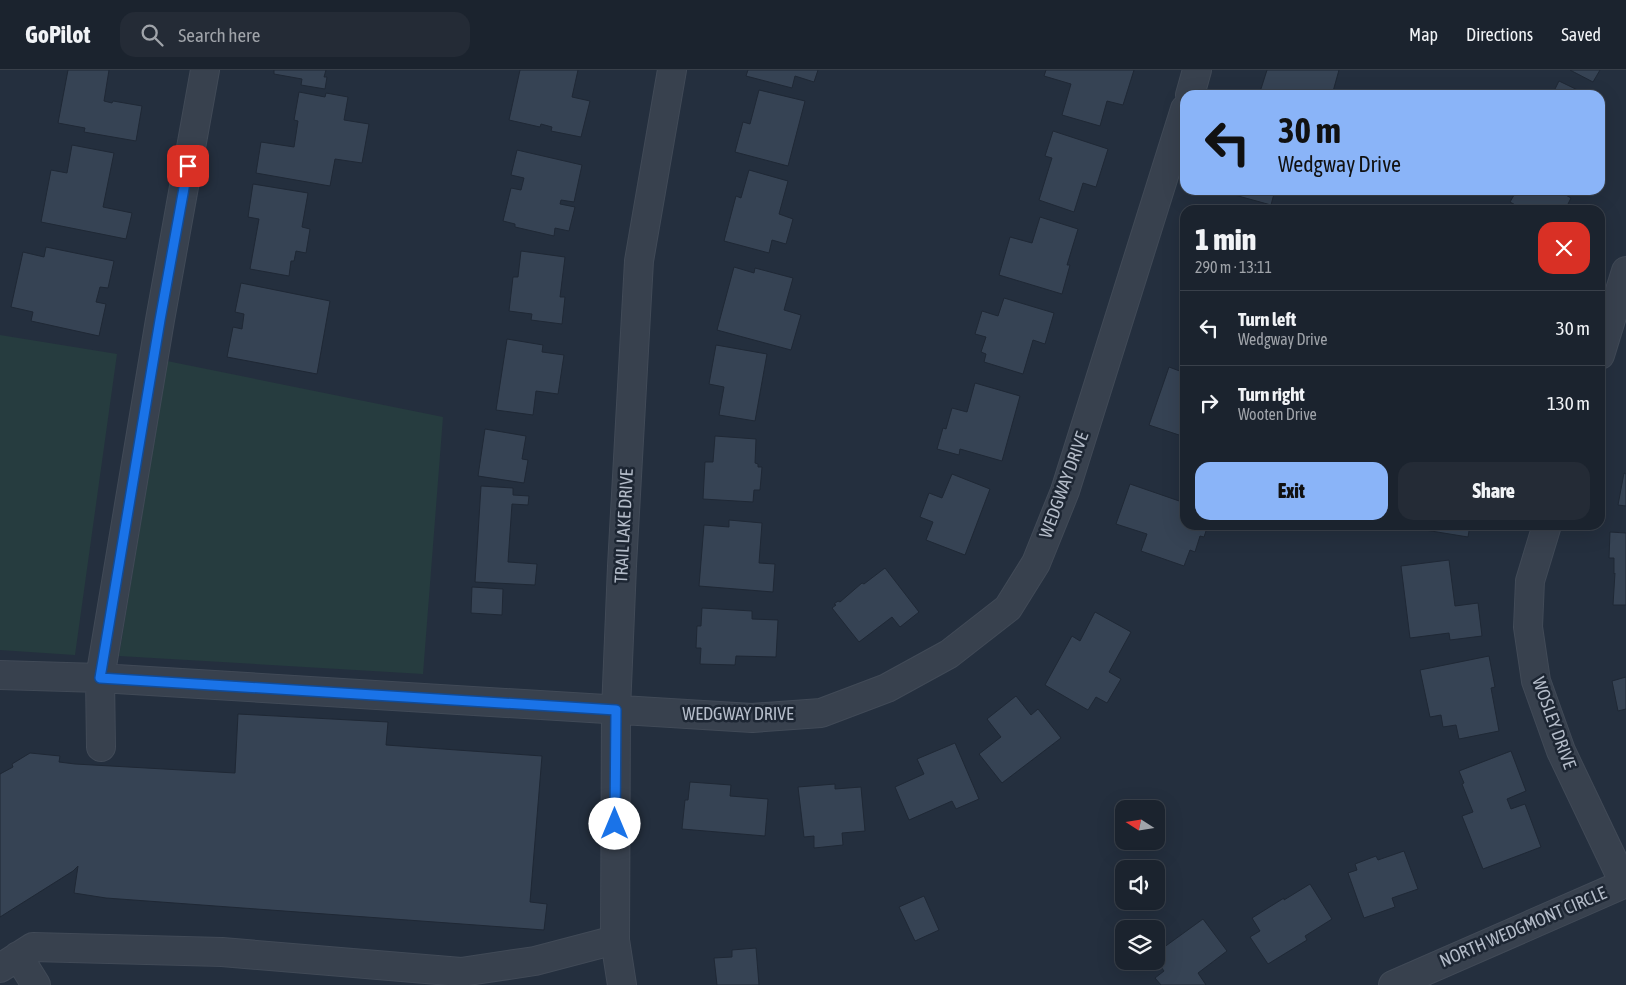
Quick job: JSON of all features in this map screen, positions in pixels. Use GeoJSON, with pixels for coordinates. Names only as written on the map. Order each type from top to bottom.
{"type":"FeatureCollection","features":[{"type":"Feature","properties":{"kind":"street"},"geometry":{"type":"LineString","coordinates":[[101,747],[100,678],[160,320],[205,70]]}},
{"type":"Feature","properties":{"kind":"street","name":"TRAIL LAKE DRIVE"},"geometry":{"type":"LineString","coordinates":[[622,985],[615,940],[616,710],[622,566],[639,261],[672,70]]}},
{"type":"Feature","properties":{"kind":"street"},"geometry":{"type":"LineString","coordinates":[[1191,90],[1197,70]]}},
{"type":"Feature","properties":{"kind":"street","name":"WEDGWAY DRIVE"},"geometry":{"type":"LineString","coordinates":[[0,675],[100,678],[752,718],[822,713],[887,688],[949,654],[1008,608],[1036,563],[1065,491],[1180,125]]}},
{"type":"Feature","properties":{"kind":"street"},"geometry":{"type":"LineString","coordinates":[[1605,339],[1626,271]]}},
{"type":"Feature","properties":{"kind":"street","name":"WOSLEY DRIVE"},"geometry":{"type":"LineString","coordinates":[[1545,530],[1530,580],[1528,627],[1536,681],[1561,751],[1625,883]]}},
{"type":"Feature","properties":{"kind":"street","name":"NORTH WEDGMONT CIRCLE"},"geometry":{"type":"LineString","coordinates":[[1393,985],[1625,883]]}},
{"type":"Feature","properties":{"kind":"street"},"geometry":{"type":"LineString","coordinates":[[36,985],[9,962],[33,947],[222,952],[461,972],[535,961],[615,940]]}},
{"type":"Feature","properties":{"kind":"green space"},"geometry":{"type":"Polygon","coordinates":[[[0,335],[117,354],[75,655],[0,650],[0,335]]]}},
{"type":"Feature","properties":{"kind":"green space"},"geometry":{"type":"Polygon","coordinates":[[[167,361],[443,417],[423,674],[119,656],[167,361]]]}},
{"type":"Feature","properties":{"kind":"building"},"geometry":{"type":"Polygon","coordinates":[[[68,70],[109,70],[104,101],[142,106],[136,141],[84,132],[85,128],[58,123],[68,70]]]}},
{"type":"Feature","properties":{"kind":"building"},"geometry":{"type":"Polygon","coordinates":[[[274,70],[326,70],[324,77],[327,77],[325,89],[301,85],[302,79],[274,74],[274,70]]]}},
{"type":"Feature","properties":{"kind":"building"},"geometry":{"type":"Polygon","coordinates":[[[520,70],[578,70],[572,97],[590,101],[581,137],[551,131],[552,127],[541,124],[540,127],[509,120],[520,70]]]}},
{"type":"Feature","properties":{"kind":"building"},"geometry":{"type":"Polygon","coordinates":[[[748,70],[818,70],[814,82],[795,76],[792,88],[746,76],[748,70]]]}},
{"type":"Feature","properties":{"kind":"building"},"geometry":{"type":"Polygon","coordinates":[[[1046,70],[1134,70],[1123,105],[1107,101],[1100,126],[1062,115],[1071,84],[1044,76],[1046,70]]]}},
{"type":"Feature","properties":{"kind":"building"},"geometry":{"type":"Polygon","coordinates":[[[1267,70],[1339,70],[1333,90],[1261,90],[1267,70]]]}},
{"type":"Feature","properties":{"kind":"building"},"geometry":{"type":"Polygon","coordinates":[[[1570,70],[1600,70],[1593,82],[1570,70]]]}},
{"type":"Feature","properties":{"kind":"building"},"geometry":{"type":"Polygon","coordinates":[[[1559,81],[1578,90],[1554,90],[1559,81]]]}},
{"type":"Feature","properties":{"kind":"building"},"geometry":{"type":"Polygon","coordinates":[[[759,90],[805,101],[788,166],[735,152],[743,122],[750,124],[759,90]]]}},
{"type":"Feature","properties":{"kind":"building"},"geometry":{"type":"Polygon","coordinates":[[[299,92],[325,97],[326,93],[348,97],[344,120],[369,124],[362,163],[335,159],[330,186],[256,173],[261,142],[294,147],[298,121],[294,120],[299,92]]]}},
{"type":"Feature","properties":{"kind":"building"},"geometry":{"type":"Polygon","coordinates":[[[1053,131],[1108,149],[1096,187],[1083,183],[1074,212],[1039,200],[1052,158],[1045,156],[1053,131]]]}},
{"type":"Feature","properties":{"kind":"building"},"geometry":{"type":"Polygon","coordinates":[[[72,145],[114,153],[103,207],[132,213],[126,239],[41,222],[51,170],[67,173],[72,145]]]}},
{"type":"Feature","properties":{"kind":"building"},"geometry":{"type":"Polygon","coordinates":[[[517,150],[582,165],[574,202],[561,200],[560,204],[575,207],[569,231],[555,228],[554,236],[515,227],[515,224],[503,221],[511,188],[521,190],[524,178],[511,175],[517,150]]]}},
{"type":"Feature","properties":{"kind":"building"},"geometry":{"type":"Polygon","coordinates":[[[749,170],[788,181],[779,214],[793,219],[786,244],[772,240],[769,253],[724,241],[736,196],[741,198],[749,170]]]}},
{"type":"Feature","properties":{"kind":"building"},"geometry":{"type":"Polygon","coordinates":[[[253,184],[308,193],[302,227],[310,229],[306,253],[296,251],[294,261],[291,261],[289,276],[250,269],[259,219],[248,217],[253,184]]]}},
{"type":"Feature","properties":{"kind":"building"},"geometry":{"type":"Polygon","coordinates":[[[1235,195],[1274,195],[1271,205],[1235,195]]]}},
{"type":"Feature","properties":{"kind":"building"},"geometry":{"type":"Polygon","coordinates":[[[1514,195],[1566,195],[1571,198],[1568,205],[1515,205],[1510,202],[1514,195]]]}},
{"type":"Feature","properties":{"kind":"building"},"geometry":{"type":"Polygon","coordinates":[[[1040,217],[1078,229],[1067,265],[1070,265],[1062,294],[999,275],[1010,237],[1032,243],[1040,217]]]}},
{"type":"Feature","properties":{"kind":"building"},"geometry":{"type":"Polygon","coordinates":[[[46,247],[114,261],[108,288],[100,287],[96,302],[106,304],[99,336],[31,321],[33,312],[11,307],[23,252],[44,257],[46,247]]]}},
{"type":"Feature","properties":{"kind":"building"},"geometry":{"type":"Polygon","coordinates":[[[521,251],[565,257],[560,297],[565,297],[562,324],[531,320],[532,314],[509,311],[513,277],[518,277],[521,251]]]}},
{"type":"Feature","properties":{"kind":"building"},"geometry":{"type":"Polygon","coordinates":[[[734,267],[754,273],[755,268],[793,278],[784,310],[801,315],[791,350],[717,330],[734,267]]]}},
{"type":"Feature","properties":{"kind":"building"},"geometry":{"type":"Polygon","coordinates":[[[241,283],[330,301],[317,374],[227,357],[233,327],[242,329],[244,314],[235,312],[241,283]]]}},
{"type":"Feature","properties":{"kind":"building"},"geometry":{"type":"Polygon","coordinates":[[[1004,298],[1054,313],[1045,344],[1033,340],[1023,374],[984,362],[986,354],[981,352],[986,337],[975,334],[982,311],[998,316],[1004,298]]]}},
{"type":"Feature","properties":{"kind":"building"},"geometry":{"type":"Polygon","coordinates":[[[507,339],[543,345],[542,352],[564,355],[558,394],[536,391],[533,415],[496,410],[507,339]]]}},
{"type":"Feature","properties":{"kind":"building"},"geometry":{"type":"Polygon","coordinates":[[[716,345],[767,354],[755,421],[719,415],[724,387],[709,384],[716,345]]]}},
{"type":"Feature","properties":{"kind":"building"},"geometry":{"type":"Polygon","coordinates":[[[1169,367],[1180,371],[1180,435],[1149,425],[1169,367]]]}},
{"type":"Feature","properties":{"kind":"building"},"geometry":{"type":"Polygon","coordinates":[[[975,383],[1020,396],[1002,461],[960,449],[959,455],[937,449],[943,428],[946,429],[952,408],[967,412],[975,383]]]}},
{"type":"Feature","properties":{"kind":"building"},"geometry":{"type":"Polygon","coordinates":[[[485,429],[526,436],[522,459],[528,460],[524,483],[478,476],[485,429]]]}},
{"type":"Feature","properties":{"kind":"building"},"geometry":{"type":"Polygon","coordinates":[[[715,436],[756,439],[755,463],[758,464],[758,467],[762,467],[760,490],[754,490],[753,502],[703,499],[705,462],[713,462],[715,436]]]}},
{"type":"Feature","properties":{"kind":"building"},"geometry":{"type":"Polygon","coordinates":[[[1624,473],[1626,474],[1626,506],[1618,505],[1624,473]]]}},
{"type":"Feature","properties":{"kind":"building"},"geometry":{"type":"Polygon","coordinates":[[[952,474],[990,489],[965,555],[926,540],[933,522],[920,517],[929,493],[942,498],[952,474]]]}},
{"type":"Feature","properties":{"kind":"building"},"geometry":{"type":"Polygon","coordinates":[[[1130,484],[1180,501],[1180,530],[1206,530],[1204,537],[1200,536],[1195,552],[1190,550],[1184,566],[1141,551],[1147,534],[1116,524],[1130,484]]]}},
{"type":"Feature","properties":{"kind":"building"},"geometry":{"type":"Polygon","coordinates":[[[481,486],[513,488],[513,495],[529,496],[528,505],[512,504],[508,562],[537,564],[535,585],[475,582],[481,486]]]}},
{"type":"Feature","properties":{"kind":"building"},"geometry":{"type":"Polygon","coordinates":[[[729,520],[762,523],[759,563],[775,564],[773,592],[699,586],[704,525],[729,527],[729,520]]]}},
{"type":"Feature","properties":{"kind":"building"},"geometry":{"type":"Polygon","coordinates":[[[1425,530],[1469,530],[1468,537],[1425,530]]]}},
{"type":"Feature","properties":{"kind":"building"},"geometry":{"type":"Polygon","coordinates":[[[1610,532],[1626,533],[1626,605],[1613,605],[1615,573],[1614,558],[1609,558],[1610,532]]]}},
{"type":"Feature","properties":{"kind":"building"},"geometry":{"type":"Polygon","coordinates":[[[1449,560],[1455,606],[1478,603],[1482,636],[1450,640],[1449,633],[1410,638],[1401,566],[1449,560]]]}},
{"type":"Feature","properties":{"kind":"building"},"geometry":{"type":"Polygon","coordinates":[[[885,568],[919,612],[900,627],[892,617],[859,642],[832,608],[836,605],[834,604],[838,601],[840,602],[862,583],[864,584],[885,568]]]}},
{"type":"Feature","properties":{"kind":"building"},"geometry":{"type":"Polygon","coordinates":[[[472,587],[503,589],[502,615],[471,613],[472,587]]]}},
{"type":"Feature","properties":{"kind":"building"},"geometry":{"type":"Polygon","coordinates":[[[702,608],[752,611],[752,619],[778,620],[776,657],[736,656],[735,665],[700,664],[701,648],[696,648],[697,626],[701,626],[702,608]]]}},
{"type":"Feature","properties":{"kind":"building"},"geometry":{"type":"Polygon","coordinates":[[[1095,612],[1131,632],[1109,672],[1121,679],[1107,703],[1096,697],[1088,710],[1045,685],[1072,636],[1080,641],[1095,612]]]}},
{"type":"Feature","properties":{"kind":"building"},"geometry":{"type":"Polygon","coordinates":[[[1489,656],[1495,687],[1491,688],[1499,731],[1459,739],[1456,725],[1443,727],[1441,715],[1430,717],[1420,670],[1489,656]]]}},
{"type":"Feature","properties":{"kind":"building"},"geometry":{"type":"Polygon","coordinates":[[[1626,677],[1626,709],[1618,711],[1612,681],[1626,677]]]}},
{"type":"Feature","properties":{"kind":"building"},"geometry":{"type":"Polygon","coordinates":[[[1016,696],[1031,715],[1038,709],[1061,738],[1002,783],[979,754],[1001,737],[987,719],[1016,696]]]}},
{"type":"Feature","properties":{"kind":"building"},"geometry":{"type":"Polygon","coordinates":[[[238,714],[388,722],[386,745],[542,756],[530,902],[547,904],[544,930],[106,898],[74,893],[78,866],[0,917],[0,774],[13,767],[12,764],[30,753],[60,756],[59,762],[75,764],[235,773],[238,714]]]}},
{"type":"Feature","properties":{"kind":"building"},"geometry":{"type":"Polygon","coordinates":[[[955,743],[979,799],[956,809],[952,801],[909,820],[895,787],[924,774],[917,759],[955,743]]]}},
{"type":"Feature","properties":{"kind":"building"},"geometry":{"type":"Polygon","coordinates":[[[1511,751],[1526,791],[1507,799],[1511,809],[1525,804],[1541,847],[1483,869],[1462,816],[1473,812],[1459,771],[1511,751]]]}},
{"type":"Feature","properties":{"kind":"building"},"geometry":{"type":"Polygon","coordinates":[[[690,782],[731,785],[730,796],[768,799],[765,836],[682,829],[685,800],[688,800],[690,782]]]}},
{"type":"Feature","properties":{"kind":"building"},"geometry":{"type":"Polygon","coordinates":[[[835,784],[835,789],[861,787],[865,831],[842,833],[843,845],[814,848],[814,836],[804,837],[798,787],[835,784]]]}},
{"type":"Feature","properties":{"kind":"building"},"geometry":{"type":"Polygon","coordinates":[[[1404,851],[1418,889],[1392,898],[1395,907],[1364,918],[1348,873],[1357,870],[1355,864],[1376,856],[1378,860],[1404,851]]]}},
{"type":"Feature","properties":{"kind":"building"},"geometry":{"type":"Polygon","coordinates":[[[1310,884],[1332,919],[1305,936],[1307,940],[1268,964],[1250,937],[1260,931],[1252,918],[1310,884]]]}},
{"type":"Feature","properties":{"kind":"building"},"geometry":{"type":"Polygon","coordinates":[[[924,896],[939,930],[915,941],[899,907],[924,896]]]}},
{"type":"Feature","properties":{"kind":"building"},"geometry":{"type":"Polygon","coordinates":[[[1203,919],[1227,951],[1198,973],[1206,985],[1161,985],[1155,978],[1165,970],[1165,946],[1203,919]]]}},
{"type":"Feature","properties":{"kind":"building"},"geometry":{"type":"Polygon","coordinates":[[[756,948],[759,985],[717,985],[714,958],[732,957],[732,950],[756,948]]]}},
{"type":"Feature","properties":{"kind":"route"},"geometry":{"type":"LineString","coordinates":[[188,166],[160,320],[100,678],[616,710],[615,824]]}}]}
